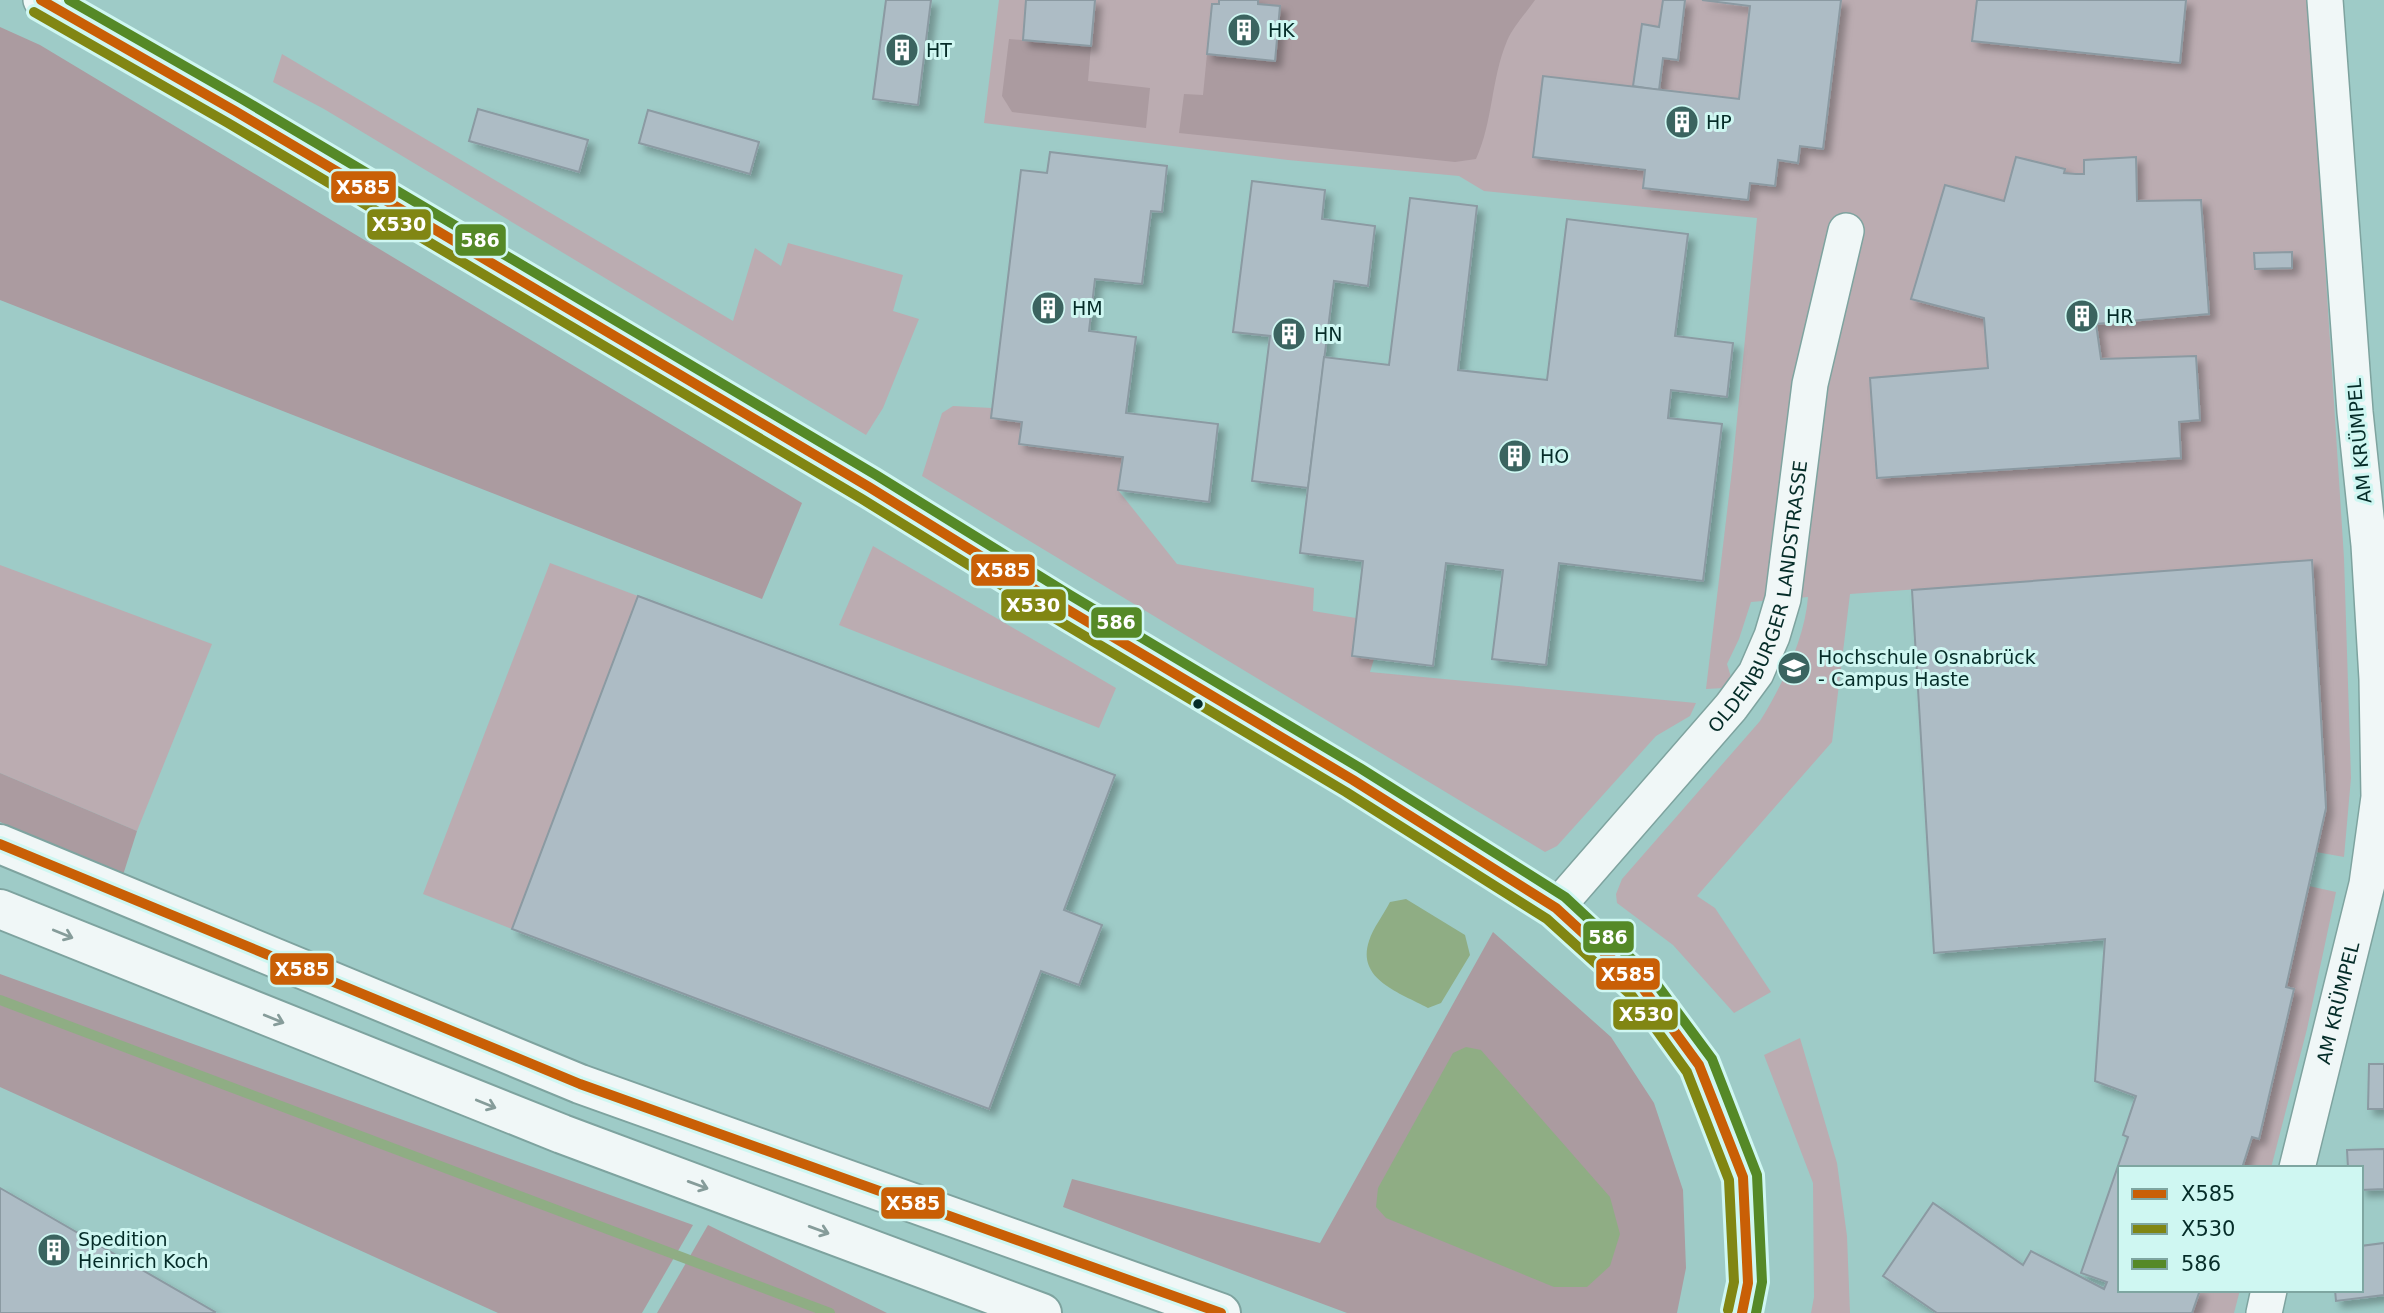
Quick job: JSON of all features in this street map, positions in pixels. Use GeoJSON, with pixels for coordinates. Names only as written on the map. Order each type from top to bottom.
{"type":"FeatureCollection","features":[{"type":"Feature","properties":{"kind":"highway"},"geometry":{"type":"LineString","coordinates":[[0,844],[580,1084],[1221,1313]]}},
{"type":"Feature","properties":{"kind":"highway"},"geometry":{"type":"LineString","coordinates":[[0,909],[562,1134],[1042,1313]]}},
{"type":"Feature","properties":{"kind":"street"},"geometry":{"type":"LineString","coordinates":[[41,0],[235,111],[869,487],[1383,799],[1556,908],[1642,987],[1699,1065],[1743,1177],[1748,1283],[1742,1313]]}},
{"type":"Feature","properties":{"kind":"street","name":"AM KRÜMPEL"},"geometry":{"type":"LineString","coordinates":[[2297,1166],[2367,884],[2379,797],[2377,679],[2369,545],[2370,411],[2325,0]]}},
{"type":"Feature","properties":{"kind":"street","name":"OLDENBURGER LANDSTRASSE"},"geometry":{"type":"LineString","coordinates":[[1556,908],[1731,707],[1756,673],[1772,636],[1783,599],[1810,384],[1846,231]]}},
{"type":"Feature","properties":{"kind":"street"},"geometry":{"type":"LineString","coordinates":[[2264,1313],[2269,1292]]}},
{"type":"Feature","properties":{"kind":"shaded area"},"geometry":{"type":"Polygon","coordinates":[[[999,0],[2308,0],[2344,558],[2351,778],[2344,857],[2316,852],[2311,561],[1850,594],[1832,742],[1697,896],[1715,908],[1771,992],[1734,1013],[1673,945],[1617,903],[1616,894],[1622,879],[1760,721],[1791,661],[1806,613],[1808,597],[1751,602],[1739,639],[1727,664],[1731,677],[1724,688],[1706,689],[1732,470],[1757,218],[1484,191],[1459,176],[1288,160],[984,123],[999,0]]]}},
{"type":"Feature","properties":{"kind":"shaded area"},"geometry":{"type":"Polygon","coordinates":[[[1258,0],[1535,0],[1507,41],[1486,130],[1476,159],[1455,162],[1179,133],[1184,94],[1203,95],[1207,54],[1275,60],[1280,6],[1258,4],[1258,0]]]}},
{"type":"Feature","properties":{"kind":"shaded area"},"geometry":{"type":"Polygon","coordinates":[[[0,27],[40,45],[802,503],[762,599],[0,300],[0,27]]]}},
{"type":"Feature","properties":{"kind":"shaded area"},"geometry":{"type":"Polygon","coordinates":[[[1009,39],[1091,46],[1088,81],[1150,88],[1146,128],[1012,112],[1002,96],[1009,39]]]}},
{"type":"Feature","properties":{"kind":"shaded area"},"geometry":{"type":"Polygon","coordinates":[[[282,54],[733,321],[755,248],[781,266],[788,243],[903,275],[893,311],[919,319],[883,408],[866,435],[324,109],[273,82],[282,54]]]}},
{"type":"Feature","properties":{"kind":"shaded area"},"geometry":{"type":"Polygon","coordinates":[[[953,406],[992,408],[991,418],[1022,422],[1019,445],[1123,457],[1118,490],[1177,564],[1314,588],[1313,611],[1356,618],[1352,656],[1374,659],[1370,672],[1696,703],[1690,716],[1656,736],[1557,846],[1545,852],[922,476],[942,413],[953,406]]]}},
{"type":"Feature","properties":{"kind":"shaded area"},"geometry":{"type":"Polygon","coordinates":[[[873,546],[1116,688],[1099,728],[839,625],[873,546]]]}},
{"type":"Feature","properties":{"kind":"shaded area"},"geometry":{"type":"Polygon","coordinates":[[[550,563],[638,596],[512,929],[423,894],[550,563]]]}},
{"type":"Feature","properties":{"kind":"shaded area"},"geometry":{"type":"Polygon","coordinates":[[[0,565],[212,644],[137,831],[0,773],[0,565]]]}},
{"type":"Feature","properties":{"kind":"shaded area"},"geometry":{"type":"Polygon","coordinates":[[[0,773],[137,831],[123,875],[0,822],[0,773]]]}},
{"type":"Feature","properties":{"kind":"shaded area"},"geometry":{"type":"Polygon","coordinates":[[[2309,886],[2336,892],[2307,1029],[2272,1166],[2243,1166],[2252,1137],[2259,1138],[2294,989],[2286,987],[2309,886]]]}},
{"type":"Feature","properties":{"kind":"shaded area"},"geometry":{"type":"Polygon","coordinates":[[[1406,899],[1465,935],[1470,955],[1441,1003],[1428,1008],[1384,984],[1369,966],[1369,941],[1376,926],[1390,902],[1406,899]]]}},
{"type":"Feature","properties":{"kind":"shaded area"},"geometry":{"type":"Polygon","coordinates":[[[1493,932],[1611,1037],[1654,1103],[1683,1190],[1686,1268],[1677,1313],[1347,1313],[1063,1207],[1072,1179],[1320,1243],[1493,932]]]}},
{"type":"Feature","properties":{"kind":"shaded area"},"geometry":{"type":"Polygon","coordinates":[[[0,974],[693,1225],[642,1313],[498,1313],[0,1087],[0,974]]]}},
{"type":"Feature","properties":{"kind":"shaded area"},"geometry":{"type":"Polygon","coordinates":[[[1800,1038],[1837,1163],[1847,1236],[1850,1313],[1811,1313],[1814,1297],[1813,1183],[1764,1055],[1800,1038]]]}},
{"type":"Feature","properties":{"kind":"shaded area"},"geometry":{"type":"Polygon","coordinates":[[[1466,1047],[1481,1050],[1610,1197],[1620,1234],[1610,1266],[1587,1287],[1554,1287],[1386,1218],[1376,1207],[1378,1188],[1453,1053],[1466,1047]]]}},
{"type":"Feature","properties":{"kind":"shaded area"},"geometry":{"type":"Polygon","coordinates":[[[708,1225],[887,1313],[657,1313],[708,1225]]]}},
{"type":"Feature","properties":{"kind":"shaded area"},"geometry":{"type":"Polygon","coordinates":[[[2199,1292],[2239,1292],[2234,1313],[2192,1313],[2199,1292]]]}},
{"type":"Feature","properties":{"kind":"building","name":"HT"},"geometry":{"type":"Polygon","coordinates":[[[886,0],[931,0],[918,105],[873,99],[886,0]]]}},
{"type":"Feature","properties":{"kind":"building"},"geometry":{"type":"Polygon","coordinates":[[[1026,0],[1095,0],[1091,46],[1023,40],[1026,0]]]}},
{"type":"Feature","properties":{"kind":"building","name":"HK"},"geometry":{"type":"Polygon","coordinates":[[[1219,0],[1258,0],[1258,4],[1280,6],[1275,61],[1207,54],[1212,4],[1219,4],[1219,0]]]}},
{"type":"Feature","properties":{"kind":"building"},"geometry":{"type":"Polygon","coordinates":[[[1663,0],[1685,0],[1678,60],[1663,58],[1659,90],[1633,86],[1642,24],[1659,27],[1663,0]]]}},
{"type":"Feature","properties":{"kind":"building","name":"HP"},"geometry":{"type":"Polygon","coordinates":[[[1702,0],[1841,0],[1823,149],[1800,146],[1798,163],[1778,160],[1775,186],[1750,183],[1748,200],[1643,188],[1645,170],[1533,157],[1543,76],[1739,99],[1750,6],[1702,0]]]}},
{"type":"Feature","properties":{"kind":"building"},"geometry":{"type":"Polygon","coordinates":[[[1977,0],[2186,0],[2180,63],[1972,41],[1977,0]]]}},
{"type":"Feature","properties":{"kind":"building"},"geometry":{"type":"Polygon","coordinates":[[[478,109],[588,140],[579,172],[469,141],[478,109]]]}},
{"type":"Feature","properties":{"kind":"building"},"geometry":{"type":"Polygon","coordinates":[[[648,110],[759,142],[750,174],[639,143],[648,110]]]}},
{"type":"Feature","properties":{"kind":"building","name":"HM"},"geometry":{"type":"Polygon","coordinates":[[[1050,152],[1167,166],[1162,212],[1151,211],[1142,284],[1095,279],[1089,331],[1136,337],[1126,413],[1218,424],[1209,502],[1118,490],[1123,457],[1019,444],[1022,422],[991,418],[1021,170],[1047,173],[1050,152]]]}},
{"type":"Feature","properties":{"kind":"building","name":"HR"},"geometry":{"type":"Polygon","coordinates":[[[2016,157],[2065,169],[2064,173],[2084,174],[2084,160],[2136,157],[2137,201],[2201,200],[2209,314],[2096,324],[2101,359],[2196,356],[2200,420],[2179,422],[2181,458],[1877,478],[1870,378],[1988,368],[1984,318],[1911,299],[1945,185],[2004,201],[2016,157]]]}},
{"type":"Feature","properties":{"kind":"building","name":"HN"},"geometry":{"type":"Polygon","coordinates":[[[1252,181],[1325,190],[1322,219],[1375,226],[1368,286],[1334,281],[1308,488],[1252,481],[1270,336],[1233,332],[1252,181]]]}},
{"type":"Feature","properties":{"kind":"building","name":"HO"},"geometry":{"type":"Polygon","coordinates":[[[1410,198],[1477,206],[1458,370],[1547,380],[1567,219],[1688,234],[1675,336],[1733,343],[1727,397],[1671,390],[1668,418],[1722,424],[1703,581],[1559,563],[1546,665],[1492,659],[1503,570],[1446,563],[1433,666],[1352,656],[1363,561],[1300,553],[1324,357],[1389,365],[1410,198]]]}},
{"type":"Feature","properties":{"kind":"building"},"geometry":{"type":"Polygon","coordinates":[[[2292,252],[2292,268],[2255,269],[2254,253],[2292,252]]]}},
{"type":"Feature","properties":{"kind":"building"},"geometry":{"type":"Polygon","coordinates":[[[2312,560],[2326,808],[2286,987],[2294,989],[2259,1139],[2252,1137],[2243,1166],[2118,1166],[2118,1292],[2199,1292],[2192,1313],[1937,1313],[1883,1276],[1933,1203],[2023,1265],[2031,1251],[2104,1289],[2107,1282],[2081,1273],[2128,1137],[2123,1135],[2136,1096],[2095,1081],[2105,939],[1934,953],[1912,590],[2312,560]]]}},
{"type":"Feature","properties":{"kind":"building"},"geometry":{"type":"Polygon","coordinates":[[[638,596],[1115,775],[1064,910],[1102,925],[1079,985],[1041,971],[989,1109],[512,929],[638,596]]]}},
{"type":"Feature","properties":{"kind":"building"},"geometry":{"type":"Polygon","coordinates":[[[2369,1064],[2384,1064],[2384,1109],[2368,1109],[2369,1064]]]}},
{"type":"Feature","properties":{"kind":"building"},"geometry":{"type":"Polygon","coordinates":[[[2384,1149],[2384,1189],[2363,1190],[2363,1166],[2348,1166],[2347,1150],[2384,1149]]]}},
{"type":"Feature","properties":{"kind":"building","name":"Spedition Heinrich Koch"},"geometry":{"type":"Polygon","coordinates":[[[0,1188],[215,1312],[0,1313],[0,1188]]]}},
{"type":"Feature","properties":{"kind":"building"},"geometry":{"type":"Polygon","coordinates":[[[2384,1243],[2384,1295],[2336,1301],[2335,1292],[2363,1292],[2363,1246],[2384,1243]]]}},
{"type":"Feature","properties":{"kind":"waterway"},"geometry":{"type":"LineString","coordinates":[[0,1000],[830,1313]]}},
{"type":"Feature","properties":{"kind":"transit line","name":"X585"},"geometry":{"type":"LineString","coordinates":[[41,0],[235,111],[869,487],[1063,607],[1353,780],[1556,908],[1642,987],[1699,1065],[1743,1177],[1748,1283],[1742,1313]]}},
{"type":"Feature","properties":{"kind":"transit line","name":"586"},"geometry":{"type":"LineString","coordinates":[[69,0],[242,99],[876,475],[1070,595],[1360,768],[1565,897],[1652,978],[1712,1059],[1757,1175],[1762,1282],[1756,1313]]}},
{"type":"Feature","properties":{"kind":"transit line","name":"X530"},"geometry":{"type":"LineString","coordinates":[[34,12],[228,123],[862,499],[1056,619],[1346,792],[1547,919],[1632,996],[1687,1072],[1729,1180],[1734,1282],[1728,1310]]}},
{"type":"Feature","properties":{"kind":"transit line","name":"X585"},"geometry":{"type":"LineString","coordinates":[[0,844],[580,1084],[1221,1313]]}},
{"type":"Feature","properties":{"kind":"place","name":"HK"},"geometry":{"type":"Point","coordinates":[1244,30]}},
{"type":"Feature","properties":{"kind":"place","name":"HT"},"geometry":{"type":"Point","coordinates":[902,50]}},
{"type":"Feature","properties":{"kind":"place","name":"HP"},"geometry":{"type":"Point","coordinates":[1682,122]}},
{"type":"Feature","properties":{"kind":"place","name":"HM"},"geometry":{"type":"Point","coordinates":[1048,308]}},
{"type":"Feature","properties":{"kind":"place","name":"HR"},"geometry":{"type":"Point","coordinates":[2082,316]}},
{"type":"Feature","properties":{"kind":"place","name":"HN"},"geometry":{"type":"Point","coordinates":[1289,334]}},
{"type":"Feature","properties":{"kind":"place","name":"HO"},"geometry":{"type":"Point","coordinates":[1515,456]}},
{"type":"Feature","properties":{"kind":"place","name":"Hochschule Osnabrück - Campus Haste"},"geometry":{"type":"Point","coordinates":[1794,668]}},
{"type":"Feature","properties":{"kind":"place","name":"Spedition Heinrich Koch"},"geometry":{"type":"Point","coordinates":[54,1250]}}]}
